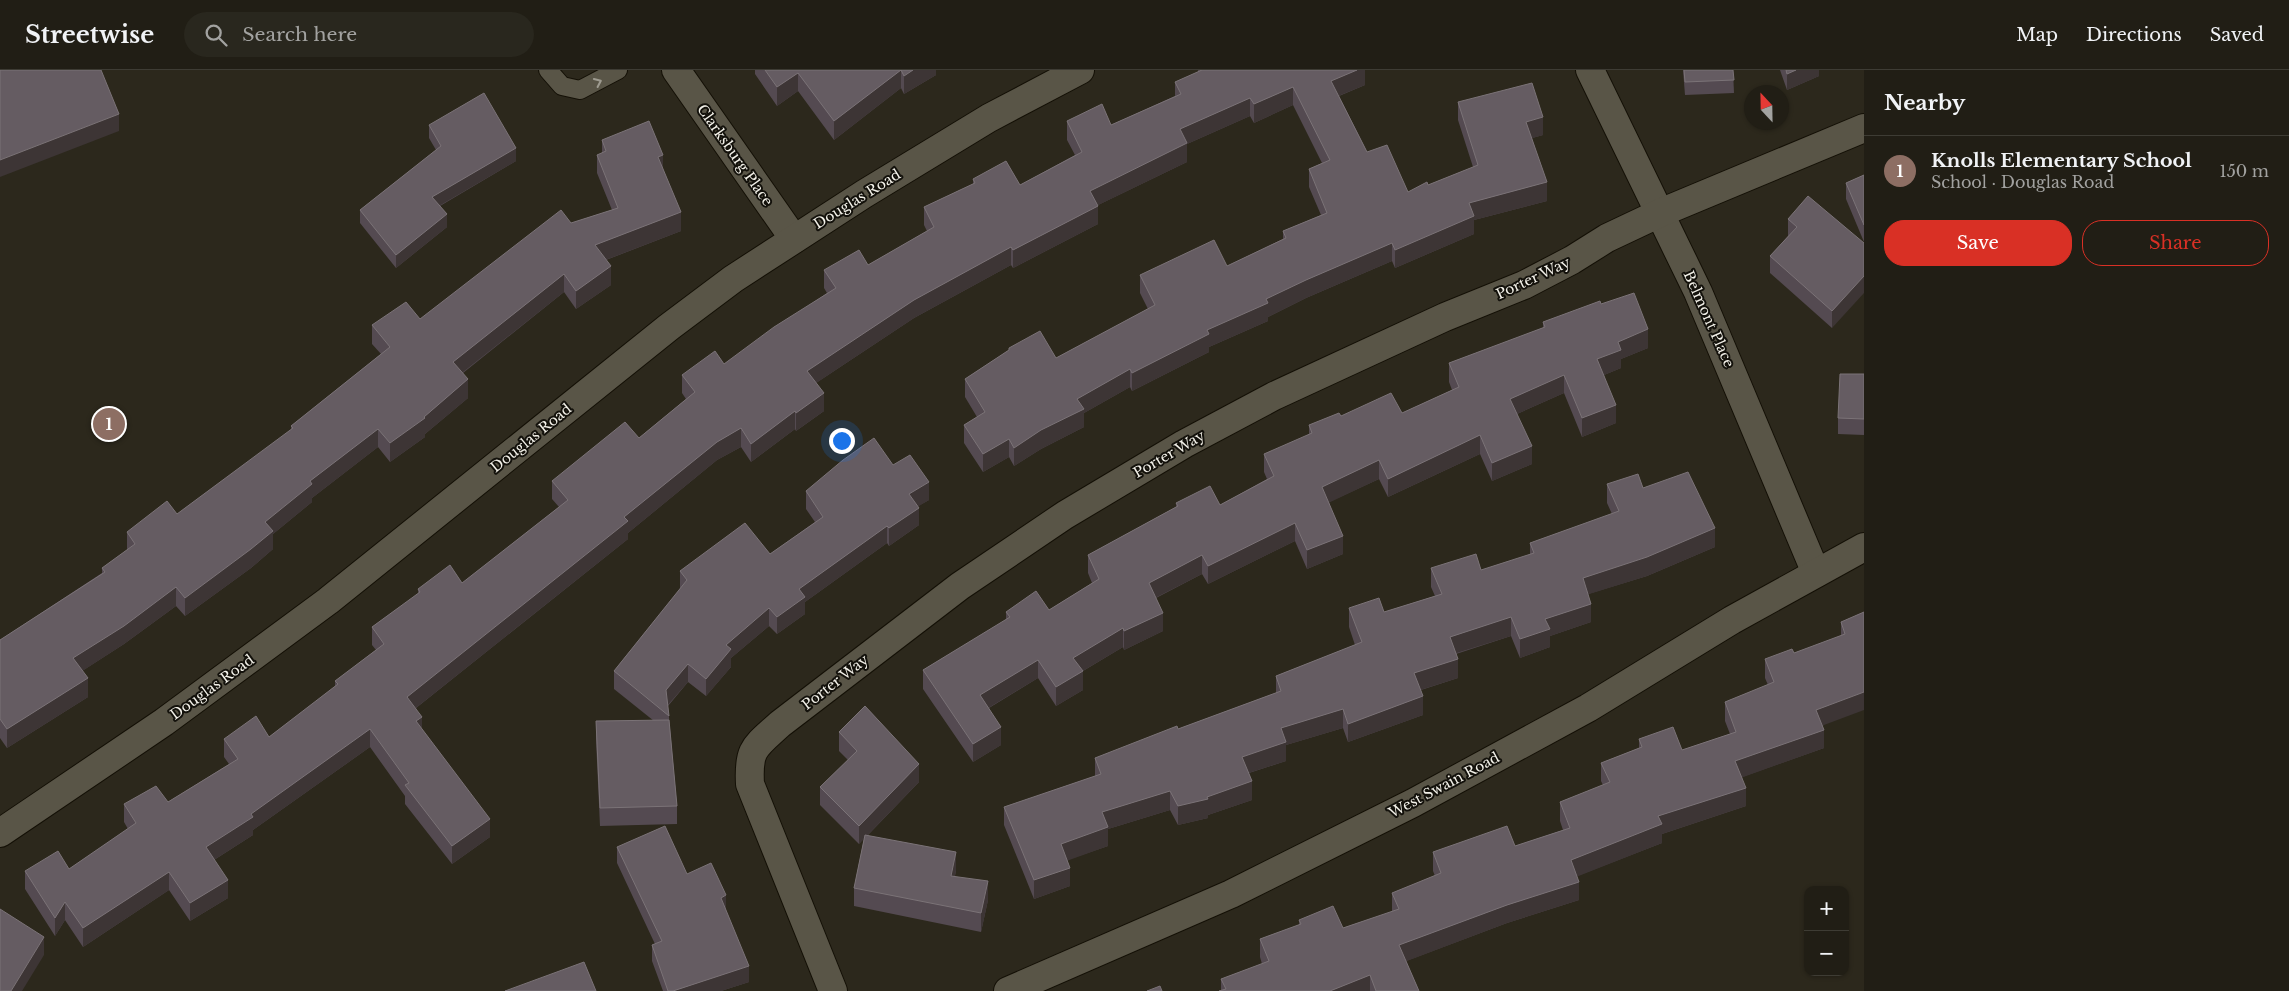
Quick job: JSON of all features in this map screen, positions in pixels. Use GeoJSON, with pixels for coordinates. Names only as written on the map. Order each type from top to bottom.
{"type":"FeatureCollection","features":[{"type":"Feature","properties":{"kind":"street","name":"Clarksburg Place"},"geometry":{"type":"LineString","coordinates":[[676,70],[794,239]]}},
{"type":"Feature","properties":{"kind":"street","name":"Douglas Road"},"geometry":{"type":"LineString","coordinates":[[0,833],[164,722],[328,601],[669,327],[794,239],[864,194],[989,118],[1080,70]]}},
{"type":"Feature","properties":{"kind":"street","name":"Belmont Place"},"geometry":{"type":"LineString","coordinates":[[1590,70],[1698,292],[1816,573]]}},
{"type":"Feature","properties":{"kind":"street","name":"Porter Way"},"geometry":{"type":"LineString","coordinates":[[833,991],[750,784],[749,762],[755,746],[788,718],[960,586],[1065,516],[1184,444],[1274,396],[1445,317],[1524,285],[1572,260],[1607,238],[1864,128]]}},
{"type":"Feature","properties":{"kind":"street","name":"West Swain Road"},"geometry":{"type":"LineString","coordinates":[[1008,991],[1231,894],[1413,803],[1588,708],[1732,620],[1864,547]]}},
{"type":"Feature","properties":{"kind":"lane"},"geometry":{"type":"LineString","coordinates":[[548,70],[562,86],[580,90],[606,79],[618,70]]}},
{"type":"Feature","properties":{"kind":"building"},"geometry":{"type":"Polygon","coordinates":[[[0,70],[101,70],[119,114],[0,160],[0,70]]]}},
{"type":"Feature","properties":{"kind":"building"},"geometry":{"type":"Polygon","coordinates":[[[765,70],[901,70],[834,121],[798,73],[777,87],[765,70]]]}},
{"type":"Feature","properties":{"kind":"building"},"geometry":{"type":"Polygon","coordinates":[[[901,70],[913,70],[904,76],[901,70]]]}},
{"type":"Feature","properties":{"kind":"building"},"geometry":{"type":"Polygon","coordinates":[[[1202,70],[1357,70],[1331,81],[1367,152],[1387,145],[1408,192],[1427,182],[1428,185],[1478,165],[1458,102],[1532,83],[1543,117],[1526,122],[1547,182],[1469,203],[1474,216],[1395,250],[1392,243],[1266,299],[1268,303],[1207,330],[1209,334],[1132,373],[1130,369],[1077,399],[1084,409],[1041,430],[1014,448],[1009,439],[983,454],[964,425],[985,412],[965,379],[1009,350],[1009,348],[1040,331],[1056,358],[1155,305],[1140,275],[1214,240],[1227,266],[1286,238],[1283,231],[1327,213],[1309,169],[1330,160],[1293,87],[1254,104],[1250,98],[1180,129],[1187,143],[1090,191],[1098,206],[1013,250],[1011,247],[914,300],[807,371],[824,393],[796,413],[795,411],[751,444],[741,428],[717,442],[624,517],[628,521],[407,697],[422,717],[416,721],[490,819],[452,846],[405,785],[409,783],[370,729],[251,814],[253,817],[206,847],[228,880],[190,903],[169,872],[83,928],[65,902],[55,918],[25,871],[58,851],[69,869],[136,823],[124,804],[156,786],[168,802],[238,759],[224,739],[256,716],[269,737],[338,684],[335,681],[384,644],[372,627],[420,592],[418,589],[450,565],[462,583],[568,500],[552,481],[625,422],[639,438],[695,392],[682,375],[715,351],[724,364],[774,327],[836,288],[824,270],[859,250],[868,265],[934,227],[924,207],[975,183],[973,179],[1006,161],[1020,185],[1082,152],[1067,121],[1102,104],[1111,125],[1181,94],[1175,82],[1202,70]]]}},
{"type":"Feature","properties":{"kind":"building"},"geometry":{"type":"Polygon","coordinates":[[[1684,70],[1733,70],[1734,80],[1685,82],[1684,70]]]}},
{"type":"Feature","properties":{"kind":"building"},"geometry":{"type":"Polygon","coordinates":[[[1786,70],[1796,70],[1787,74],[1786,70]]]}},
{"type":"Feature","properties":{"kind":"building"},"geometry":{"type":"Polygon","coordinates":[[[484,93],[516,148],[432,197],[447,214],[396,255],[360,210],[441,146],[429,125],[484,93]]]}},
{"type":"Feature","properties":{"kind":"building"},"geometry":{"type":"Polygon","coordinates":[[[649,121],[663,155],[658,157],[681,212],[595,245],[611,266],[576,291],[564,274],[453,362],[468,379],[425,418],[390,443],[378,429],[310,481],[312,484],[265,522],[273,531],[251,549],[185,598],[176,587],[124,626],[73,658],[88,678],[7,729],[0,719],[0,640],[105,572],[102,568],[135,544],[127,532],[167,501],[177,514],[293,428],[291,426],[390,347],[372,325],[406,302],[420,319],[561,210],[571,223],[618,208],[597,155],[606,151],[602,140],[649,121]]]}},
{"type":"Feature","properties":{"kind":"building"},"geometry":{"type":"Polygon","coordinates":[[[1864,175],[1864,225],[1846,183],[1864,175]]]}},
{"type":"Feature","properties":{"kind":"building"},"geometry":{"type":"Polygon","coordinates":[[[1808,196],[1864,243],[1864,276],[1832,311],[1770,256],[1797,227],[1788,219],[1808,196]]]}},
{"type":"Feature","properties":{"kind":"building"},"geometry":{"type":"Polygon","coordinates":[[[1634,293],[1648,329],[1618,342],[1621,350],[1597,359],[1616,405],[1582,418],[1564,375],[1510,399],[1532,446],[1492,463],[1480,435],[1388,479],[1379,460],[1322,487],[1343,536],[1307,550],[1295,523],[1208,566],[1202,555],[1149,583],[1163,613],[1124,631],[1123,628],[1073,658],[1083,671],[1056,687],[1038,660],[980,695],[1001,727],[973,744],[923,670],[1010,617],[1006,612],[1036,591],[1049,610],[1099,579],[1088,555],[1178,506],[1176,503],[1210,486],[1220,505],[1274,476],[1264,454],[1312,433],[1309,425],[1339,413],[1341,416],[1391,393],[1402,413],[1459,387],[1449,363],[1545,327],[1543,322],[1600,301],[1601,304],[1634,293]]]}},
{"type":"Feature","properties":{"kind":"building"},"geometry":{"type":"Polygon","coordinates":[[[1840,374],[1864,374],[1864,419],[1838,418],[1840,374]]]}},
{"type":"Feature","properties":{"kind":"building"},"geometry":{"type":"Polygon","coordinates":[[[874,438],[893,465],[910,455],[929,482],[909,494],[919,508],[889,528],[887,526],[799,589],[805,597],[777,617],[769,608],[726,645],[731,649],[706,679],[688,664],[666,690],[669,716],[614,671],[687,580],[680,571],[745,523],[770,554],[823,517],[806,491],[843,460],[874,438]]]}},
{"type":"Feature","properties":{"kind":"building"},"geometry":{"type":"Polygon","coordinates":[[[1688,472],[1715,528],[1647,557],[1583,578],[1591,604],[1545,619],[1550,629],[1520,639],[1511,617],[1450,637],[1458,659],[1414,673],[1423,696],[1348,724],[1343,709],[1281,728],[1286,742],[1242,757],[1252,781],[1207,797],[1208,799],[1178,806],[1170,791],[1102,812],[1108,827],[1061,844],[1070,868],[1034,880],[1004,807],[1101,774],[1095,758],[1177,726],[1178,729],[1281,691],[1276,676],[1362,642],[1349,608],[1379,598],[1384,612],[1442,594],[1431,568],[1476,554],[1481,570],[1534,553],[1530,543],[1619,511],[1607,484],[1638,474],[1643,488],[1688,472]]]}},
{"type":"Feature","properties":{"kind":"building"},"geometry":{"type":"Polygon","coordinates":[[[1864,612],[1864,692],[1816,710],[1824,730],[1735,761],[1746,788],[1658,816],[1662,824],[1571,860],[1579,882],[1507,905],[1399,945],[1419,991],[1376,991],[1370,975],[1330,991],[1219,991],[1226,989],[1221,979],[1269,961],[1260,939],[1301,924],[1299,920],[1333,906],[1343,928],[1399,909],[1392,893],[1441,873],[1433,852],[1507,826],[1515,846],[1570,828],[1560,802],[1610,782],[1601,763],[1642,747],[1639,739],[1673,727],[1682,750],[1736,732],[1725,702],[1774,682],[1765,659],[1792,649],[1794,653],[1845,634],[1841,622],[1864,612]]]}},
{"type":"Feature","properties":{"kind":"building"},"geometry":{"type":"Polygon","coordinates":[[[865,706],[919,764],[859,826],[820,787],[857,751],[839,732],[865,706]]]}},
{"type":"Feature","properties":{"kind":"building"},"geometry":{"type":"Polygon","coordinates":[[[669,720],[677,806],[600,808],[596,721],[669,720]]]}},
{"type":"Feature","properties":{"kind":"building"},"geometry":{"type":"Polygon","coordinates":[[[665,826],[687,874],[711,863],[726,895],[721,898],[749,966],[673,991],[668,991],[652,945],[662,941],[617,847],[665,826]]]}},
{"type":"Feature","properties":{"kind":"building"},"geometry":{"type":"Polygon","coordinates":[[[865,835],[956,852],[951,876],[988,881],[981,913],[854,888],[865,835]]]}},
{"type":"Feature","properties":{"kind":"building"},"geometry":{"type":"Polygon","coordinates":[[[0,909],[44,937],[11,991],[0,991],[0,909]]]}},
{"type":"Feature","properties":{"kind":"building"},"geometry":{"type":"Polygon","coordinates":[[[584,962],[596,991],[505,991],[584,962]]]}},
{"type":"Feature","properties":{"kind":"building"},"geometry":{"type":"Polygon","coordinates":[[[1160,986],[1162,991],[1147,991],[1160,986]]]}},
{"type":"Feature","properties":{"kind":"place","name":"Knolls Elementary School"},"geometry":{"type":"Point","coordinates":[109,424]}}]}
